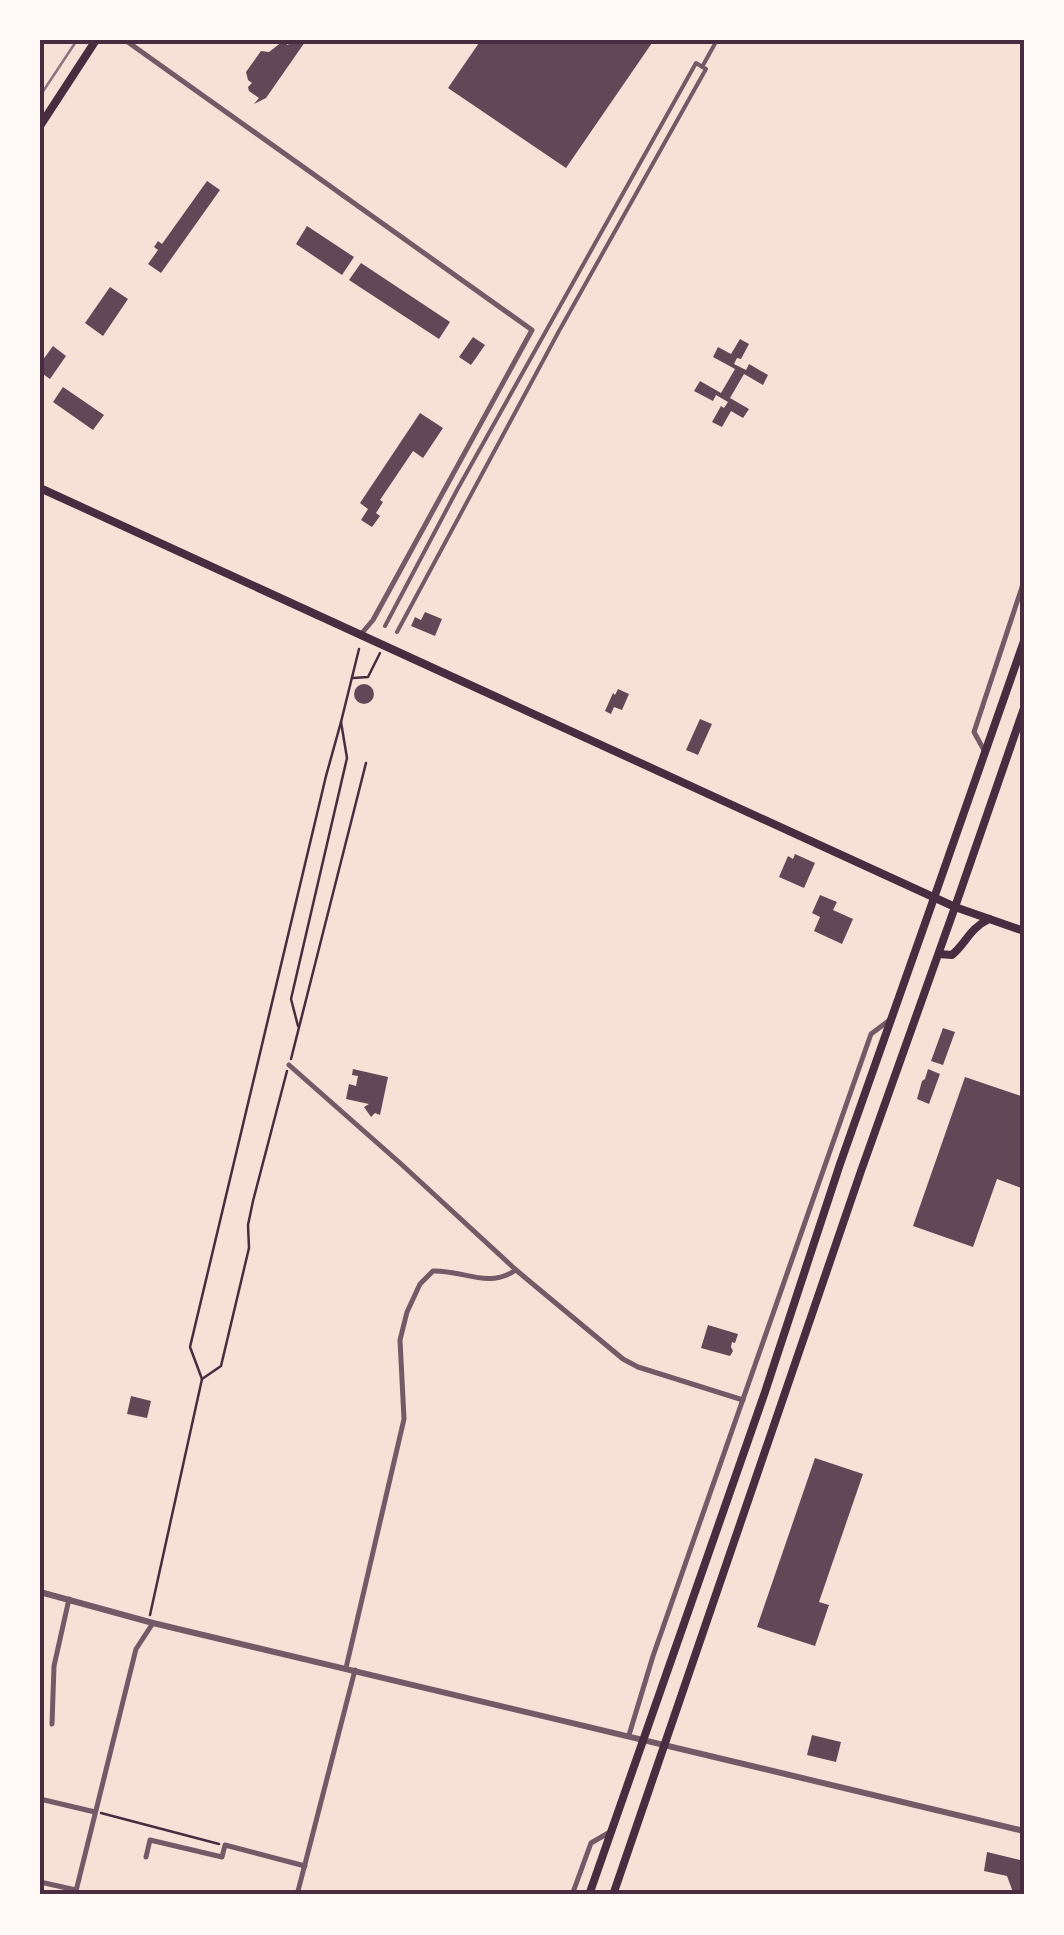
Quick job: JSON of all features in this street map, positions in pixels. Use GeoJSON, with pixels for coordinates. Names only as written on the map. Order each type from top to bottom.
{"type":"FeatureCollection","features":[{"type":"Feature","properties":{"kind":"main road"},"geometry":{"type":"LineString","coordinates":[[40,126],[96,40]]}},
{"type":"Feature","properties":{"kind":"main road"},"geometry":{"type":"LineString","coordinates":[[40,488],[955,908],[1024,931]]}},
{"type":"Feature","properties":{"kind":"main road"},"geometry":{"type":"LineString","coordinates":[[589,1895],[1024,641]]}},
{"type":"Feature","properties":{"kind":"main road"},"geometry":{"type":"LineString","coordinates":[[614,1895],[1024,708]]}},
{"type":"Feature","properties":{"kind":"main road"},"geometry":{"type":"LineString","coordinates":[[939,954],[952,955],[972,929],[988,919]]}},
{"type":"Feature","properties":{"kind":"main road"},"geometry":{"type":"LineString","coordinates":[[840,1164],[861,1171]]}},
{"type":"Feature","properties":{"kind":"main road"},"geometry":{"type":"LineString","coordinates":[[754,1422],[774,1428]]}},
{"type":"Feature","properties":{"kind":"street"},"geometry":{"type":"LineString","coordinates":[[125,40],[532,330],[373,620],[362,633]]}},
{"type":"Feature","properties":{"kind":"street"},"geometry":{"type":"LineString","coordinates":[[702,67],[717,40]]}},
{"type":"Feature","properties":{"kind":"street"},"geometry":{"type":"LineString","coordinates":[[385,626],[696,64],[706,69],[397,632]]}},
{"type":"Feature","properties":{"kind":"street"},"geometry":{"type":"LineString","coordinates":[[985,752],[974,732],[1021,600],[1024,581]]}},
{"type":"Feature","properties":{"kind":"street"},"geometry":{"type":"LineString","coordinates":[[628,1735],[871,1034],[892,1018]]}},
{"type":"Feature","properties":{"kind":"street"},"geometry":{"type":"LineString","coordinates":[[289,1064],[516,1270],[630,1364],[743,1400]]}},
{"type":"Feature","properties":{"kind":"street"},"geometry":{"type":"LineString","coordinates":[[297,1895],[404,1419],[399,1352],[407,1312],[420,1284],[433,1271],[490,1280],[504,1278],[516,1270]]}},
{"type":"Feature","properties":{"kind":"street"},"geometry":{"type":"LineString","coordinates":[[40,1592],[1024,1831]]}},
{"type":"Feature","properties":{"kind":"street"},"geometry":{"type":"LineString","coordinates":[[52,1724],[54,1666],[70,1599]]}},
{"type":"Feature","properties":{"kind":"street"},"geometry":{"type":"LineString","coordinates":[[40,1882],[76,1893],[136,1649],[151,1622]]}},
{"type":"Feature","properties":{"kind":"street"},"geometry":{"type":"LineString","coordinates":[[40,1799],[95,1812]]}},
{"type":"Feature","properties":{"kind":"street"},"geometry":{"type":"LineString","coordinates":[[572,1895],[591,1843],[610,1832]]}},
{"type":"Feature","properties":{"kind":"street"},"geometry":{"type":"LineString","coordinates":[[146,1857],[150,1840],[222,1856],[224,1846],[305,1866]]}},
{"type":"Feature","properties":{"kind":"path"},"geometry":{"type":"LineString","coordinates":[[352,678],[368,677],[384,644]]}},
{"type":"Feature","properties":{"kind":"path"},"geometry":{"type":"LineString","coordinates":[[151,1622],[202,1379],[190,1348],[359,649]]}},
{"type":"Feature","properties":{"kind":"path"},"geometry":{"type":"LineString","coordinates":[[299,1027],[291,998],[347,758],[341,722]]}},
{"type":"Feature","properties":{"kind":"path"},"geometry":{"type":"LineString","coordinates":[[202,1379],[221,1366],[226,1351],[249,1248],[250,1214],[366,763]]}},
{"type":"Feature","properties":{"kind":"path"},"geometry":{"type":"LineString","coordinates":[[95,1812],[224,1846]]}},
{"type":"Feature","properties":{"kind":"building"},"geometry":{"type":"Polygon","coordinates":[[[291,40],[305,42],[266,98],[254,104],[259,98],[249,91],[252,83],[246,72],[261,51],[269,52],[291,40]]]}},
{"type":"Feature","properties":{"kind":"building"},"geometry":{"type":"Polygon","coordinates":[[[481,40],[654,40],[566,168],[448,88],[481,40]]]}},
{"type":"Feature","properties":{"kind":"building"},"geometry":{"type":"Polygon","coordinates":[[[207,181],[220,190],[161,273],[148,264],[158,250],[154,247],[158,241],[162,244],[207,181]]]}},
{"type":"Feature","properties":{"kind":"building"},"geometry":{"type":"Polygon","coordinates":[[[307,226],[354,257],[342,275],[296,244],[307,226]]]}},
{"type":"Feature","properties":{"kind":"building"},"geometry":{"type":"Polygon","coordinates":[[[361,263],[450,322],[439,339],[349,280],[361,263]]]}},
{"type":"Feature","properties":{"kind":"building"},"geometry":{"type":"Polygon","coordinates":[[[110,287],[128,299],[103,336],[85,323],[110,287]]]}},
{"type":"Feature","properties":{"kind":"building"},"geometry":{"type":"Polygon","coordinates":[[[473,337],[485,345],[471,365],[459,357],[473,337]]]}},
{"type":"Feature","properties":{"kind":"building"},"geometry":{"type":"Polygon","coordinates":[[[740,339],[749,344],[734,364],[746,370],[749,364],[768,375],[763,385],[744,374],[730,398],[749,409],[743,418],[731,411],[722,427],[712,422],[728,402],[716,395],[713,401],[694,391],[700,381],[721,393],[735,369],[713,357],[718,347],[731,354],[740,339]]]}},
{"type":"Feature","properties":{"kind":"building"},"geometry":{"type":"Polygon","coordinates":[[[53,346],[66,356],[50,379],[40,372],[40,364],[53,346]]]}},
{"type":"Feature","properties":{"kind":"building"},"geometry":{"type":"Polygon","coordinates":[[[63,387],[104,415],[93,430],[53,402],[63,387]]]}},
{"type":"Feature","properties":{"kind":"building"},"geometry":{"type":"Polygon","coordinates":[[[420,413],[443,428],[423,458],[413,451],[380,500],[383,502],[376,513],[380,516],[372,527],[361,520],[368,509],[360,503],[420,413]]]}},
{"type":"Feature","properties":{"kind":"building"},"geometry":{"type":"Polygon","coordinates":[[[425,612],[442,619],[435,636],[411,626],[415,617],[421,620],[425,612]]]}},
{"type":"Feature","properties":{"kind":"building"},"geometry":{"type":"Polygon","coordinates":[[[364,684],[374,694],[364,704],[354,694],[364,684]]]}},
{"type":"Feature","properties":{"kind":"building"},"geometry":{"type":"Polygon","coordinates":[[[618,689],[629,694],[622,710],[614,707],[611,714],[605,711],[618,689]]]}},
{"type":"Feature","properties":{"kind":"building"},"geometry":{"type":"Polygon","coordinates":[[[700,719],[712,724],[698,755],[686,750],[700,719]]]}},
{"type":"Feature","properties":{"kind":"building"},"geometry":{"type":"Polygon","coordinates":[[[795,854],[815,863],[804,888],[779,877],[788,856],[793,859],[795,854]]]}},
{"type":"Feature","properties":{"kind":"building"},"geometry":{"type":"Polygon","coordinates":[[[820,895],[837,902],[833,910],[853,919],[842,944],[814,931],[820,917],[812,913],[820,895]]]}},
{"type":"Feature","properties":{"kind":"building"},"geometry":{"type":"Polygon","coordinates":[[[943,1028],[955,1032],[943,1065],[931,1061],[943,1028]]]}},
{"type":"Feature","properties":{"kind":"building"},"geometry":{"type":"Polygon","coordinates":[[[353,1069],[388,1077],[380,1115],[375,1113],[371,1117],[364,1107],[369,1104],[346,1099],[349,1084],[356,1086],[358,1076],[352,1075],[353,1069]]]}},
{"type":"Feature","properties":{"kind":"building"},"geometry":{"type":"Polygon","coordinates":[[[928,1069],[940,1074],[929,1104],[917,1099],[928,1069]]]}},
{"type":"Feature","properties":{"kind":"building"},"geometry":{"type":"Polygon","coordinates":[[[965,1077],[1024,1097],[1024,1189],[997,1179],[973,1247],[913,1226],[965,1077]]]}},
{"type":"Feature","properties":{"kind":"building"},"geometry":{"type":"Polygon","coordinates":[[[708,1325],[738,1334],[730,1356],[701,1348],[708,1325]]]}},
{"type":"Feature","properties":{"kind":"building"},"geometry":{"type":"Polygon","coordinates":[[[131,1396],[151,1401],[147,1418],[127,1414],[131,1396]]]}},
{"type":"Feature","properties":{"kind":"building"},"geometry":{"type":"Polygon","coordinates":[[[815,1458],[863,1474],[819,1602],[829,1605],[815,1646],[757,1627],[815,1458]]]}},
{"type":"Feature","properties":{"kind":"building"},"geometry":{"type":"Polygon","coordinates":[[[812,1735],[841,1742],[836,1762],[807,1755],[812,1735]]]}},
{"type":"Feature","properties":{"kind":"building"},"geometry":{"type":"Polygon","coordinates":[[[987,1852],[1020,1860],[1024,1895],[1014,1895],[1007,1876],[984,1871],[987,1852]]]}},
{"type":"Feature","properties":{"kind":"tram line"},"geometry":{"type":"LineString","coordinates":[[40,96],[77,40]]}}]}
